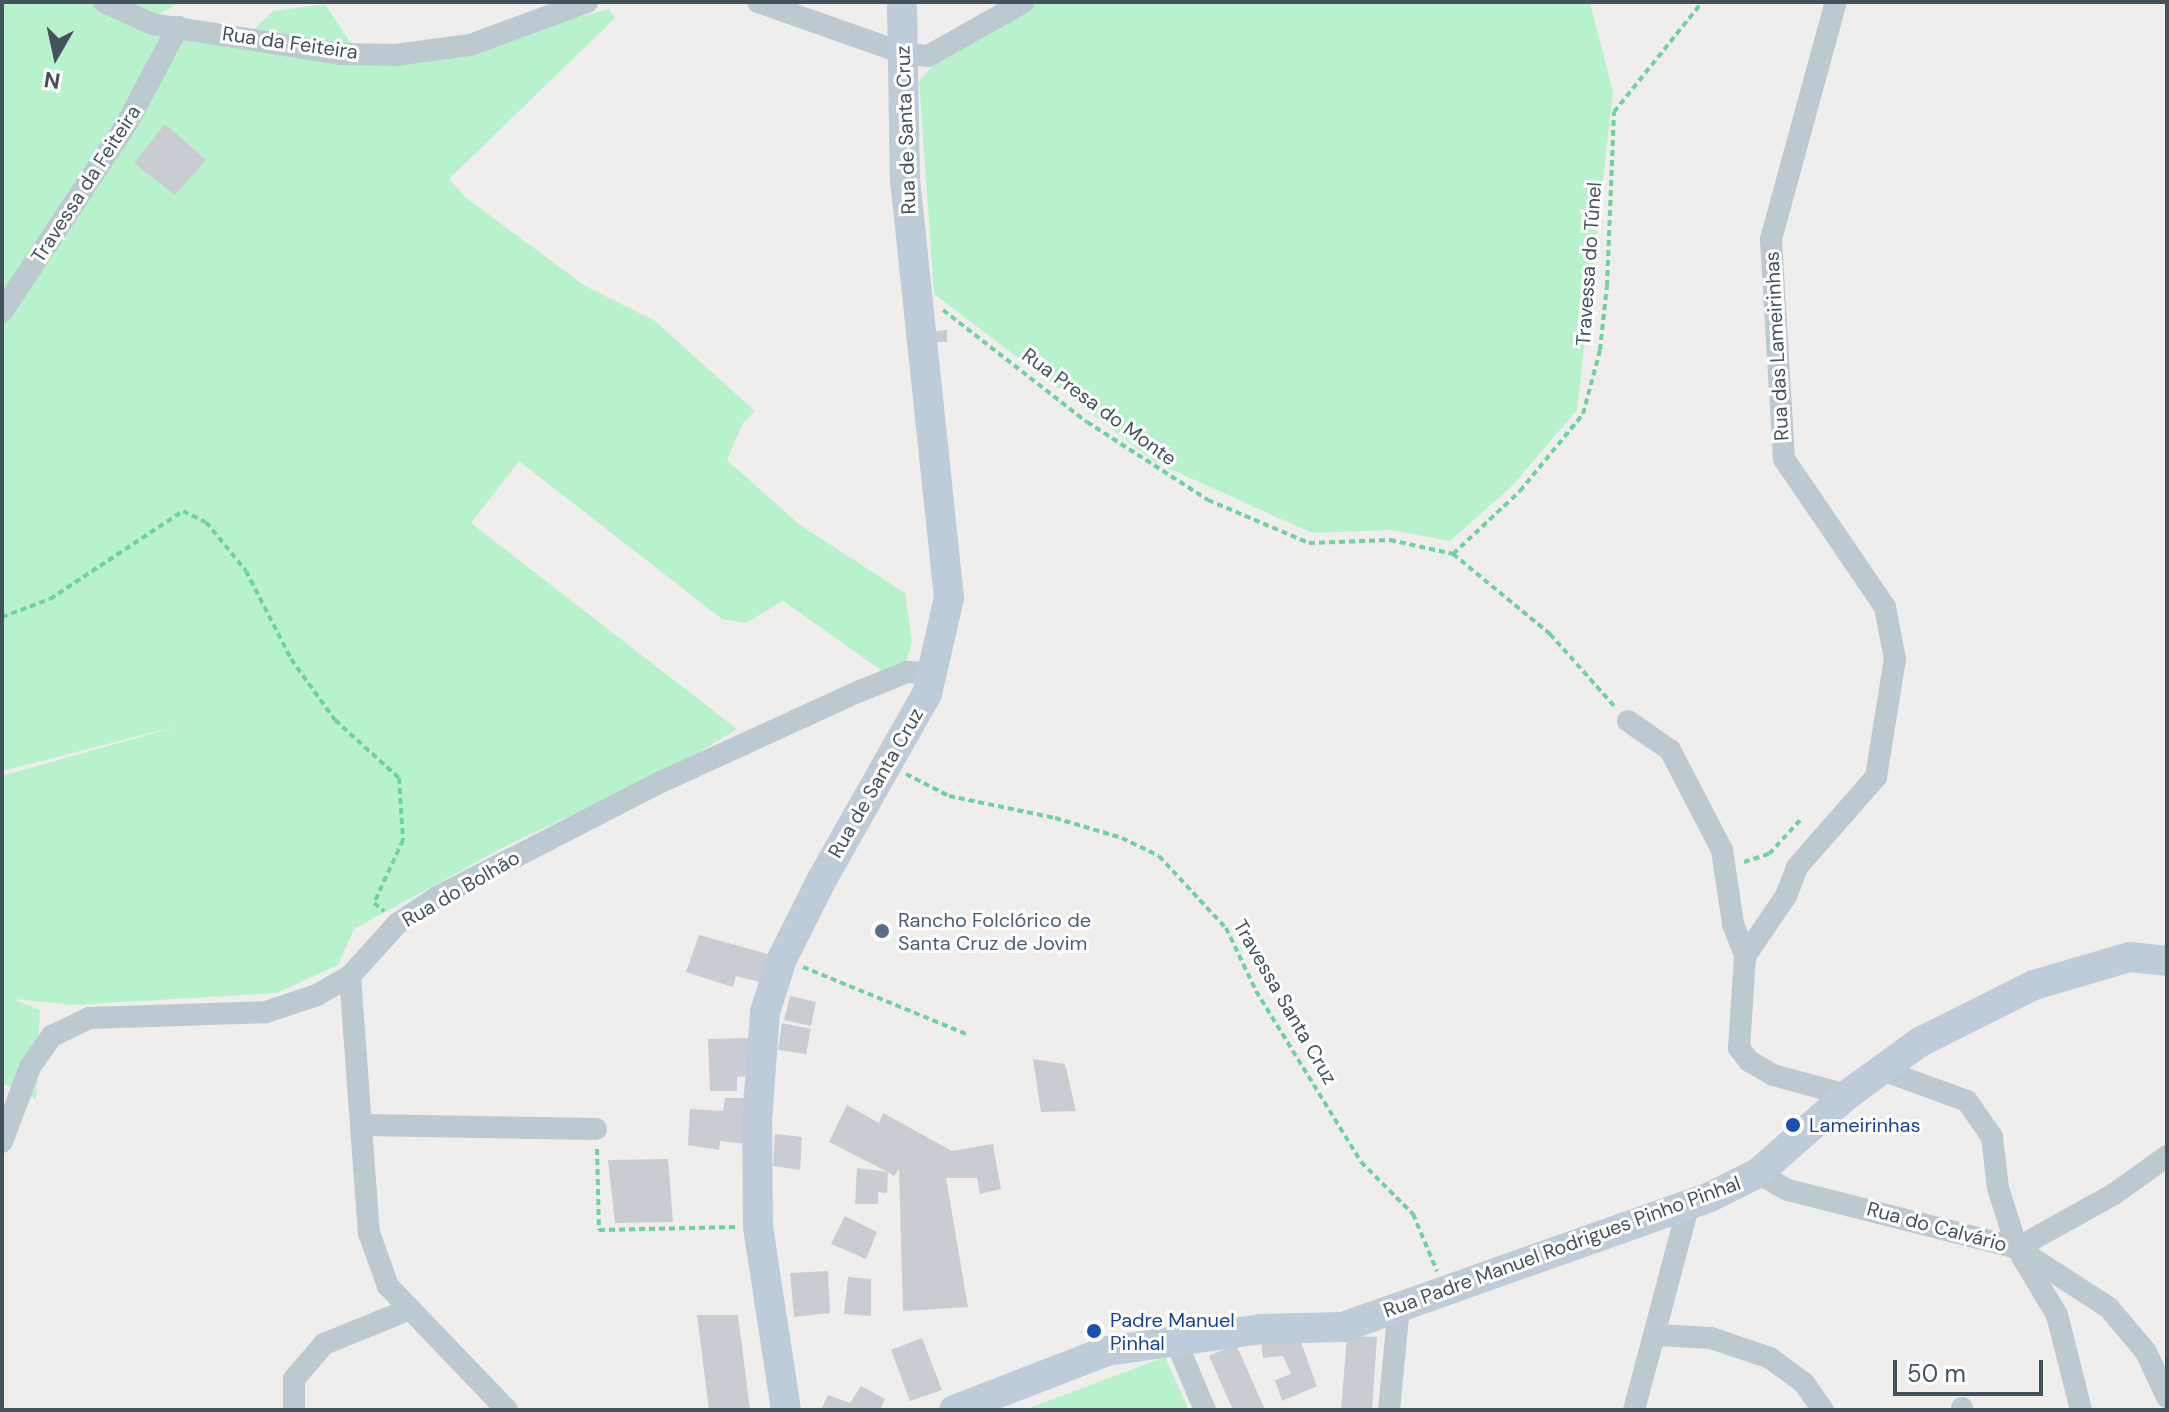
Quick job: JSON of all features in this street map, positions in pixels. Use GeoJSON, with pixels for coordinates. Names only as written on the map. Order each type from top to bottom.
{"type":"FeatureCollection","features":[{"type":"Feature","properties":{"kind":"main road","name":"Rua de Santa Cruz"},"geometry":{"type":"LineString","coordinates":[[786,1410],[758,1226],[761,1039],[782,959],[821,881],[890,766],[933,673],[949,598],[905,181],[902,2]]}},
{"type":"Feature","properties":{"kind":"main road","name":"Rua Padre Manuel Rodrigues Pinho Pinhal"},"geometry":{"type":"LineString","coordinates":[[954,1410],[1107,1351],[1175,1339],[1343,1327],[1689,1204],[1758,1173],[1847,1095],[1920,1042],[2034,985],[2130,957],[2167,961]]}},
{"type":"Feature","properties":{"kind":"street","name":"Rua da Feiteira"},"geometry":{"type":"LineString","coordinates":[[104,2],[152,24],[342,54],[395,55],[470,45],[587,2]]}},
{"type":"Feature","properties":{"kind":"street"},"geometry":{"type":"LineString","coordinates":[[758,2],[903,53],[928,56],[1024,2]]}},
{"type":"Feature","properties":{"kind":"street","name":"Rua das Lameirinhas"},"geometry":{"type":"LineString","coordinates":[[1745,956],[1786,896],[1797,867],[1876,777],[1895,659],[1885,607],[1784,459],[1771,239],[1836,2]]}},
{"type":"Feature","properties":{"kind":"street","name":"Travessa da Feiteira"},"geometry":{"type":"LineString","coordinates":[[2,312],[103,161],[166,54],[178,27]]}},
{"type":"Feature","properties":{"kind":"street","name":"Rua do Bolhão"},"geometry":{"type":"LineString","coordinates":[[2,1142],[30,1067],[52,1036],[89,1018],[266,1012],[317,995],[350,976],[397,924],[437,897],[661,782],[860,691],[907,672],[933,673]]}},
{"type":"Feature","properties":{"kind":"street"},"geometry":{"type":"LineString","coordinates":[[1628,721],[1670,750],[1722,850],[1726,881],[1745,956],[1739,1048],[1773,1075],[1847,1095]]}},
{"type":"Feature","properties":{"kind":"street"},"geometry":{"type":"LineString","coordinates":[[350,976],[369,1233],[388,1286],[507,1410]]}},
{"type":"Feature","properties":{"kind":"street","name":"Rua do Calvário"},"geometry":{"type":"LineString","coordinates":[[1882,1070],[1967,1101],[1992,1137],[1998,1188],[2017,1248]]}},
{"type":"Feature","properties":{"kind":"street"},"geometry":{"type":"LineString","coordinates":[[362,1125],[596,1129]]}},
{"type":"Feature","properties":{"kind":"street"},"geometry":{"type":"LineString","coordinates":[[2017,1248],[2114,1194],[2167,1156]]}},
{"type":"Feature","properties":{"kind":"street","name":"Rua do Calvário"},"geometry":{"type":"LineString","coordinates":[[1758,1173],[1788,1190],[2017,1248]]}},
{"type":"Feature","properties":{"kind":"street"},"geometry":{"type":"LineString","coordinates":[[1634,1410],[1657,1335],[1689,1204]]}},
{"type":"Feature","properties":{"kind":"street"},"geometry":{"type":"LineString","coordinates":[[2017,1248],[2109,1308],[2146,1352],[2167,1397]]}},
{"type":"Feature","properties":{"kind":"street"},"geometry":{"type":"LineString","coordinates":[[2017,1248],[2057,1315],[2081,1410]]}},
{"type":"Feature","properties":{"kind":"street"},"geometry":{"type":"LineString","coordinates":[[1389,1410],[1399,1307]]}},
{"type":"Feature","properties":{"kind":"street"},"geometry":{"type":"LineString","coordinates":[[294,1410],[294,1379],[324,1344],[410,1309]]}},
{"type":"Feature","properties":{"kind":"street"},"geometry":{"type":"LineString","coordinates":[[1657,1335],[1711,1338],[1770,1358],[1804,1383],[1823,1410]]}},
{"type":"Feature","properties":{"kind":"street"},"geometry":{"type":"LineString","coordinates":[[1175,1339],[1205,1410]]}},
{"type":"Feature","properties":{"kind":"path","name":"Travessa do Túnel"},"geometry":{"type":"LineString","coordinates":[[1453,554],[1520,491],[1583,414],[1600,350],[1607,286],[1614,112],[1702,2]]}},
{"type":"Feature","properties":{"kind":"path","name":"Rua Presa do Monte"},"geometry":{"type":"LineString","coordinates":[[919,299],[946,311],[1087,422],[1208,500],[1309,543],[1390,540],[1453,554],[1550,634],[1628,721]]}},
{"type":"Feature","properties":{"kind":"path"},"geometry":{"type":"LineString","coordinates":[[2,617],[50,599],[183,511],[206,522],[246,571],[291,659],[335,720],[399,778],[403,840],[374,903],[397,924]]}},
{"type":"Feature","properties":{"kind":"path","name":"Travessa Santa Cruz"},"geometry":{"type":"LineString","coordinates":[[890,766],[949,796],[1055,818],[1122,838],[1159,856],[1226,928],[1256,991],[1361,1162],[1413,1214],[1446,1291]]}},
{"type":"Feature","properties":{"kind":"path"},"geometry":{"type":"LineString","coordinates":[[1726,881],[1736,867],[1782,844],[1800,820]]}},
{"type":"Feature","properties":{"kind":"path"},"geometry":{"type":"LineString","coordinates":[[782,959],[966,1034]]}},
{"type":"Feature","properties":{"kind":"path"},"geometry":{"type":"LineString","coordinates":[[596,1129],[599,1230],[758,1226]]}},
{"type":"Feature","properties":{"kind":"green space"},"geometry":{"type":"Polygon","coordinates":[[[2,2],[181,2],[157,15],[248,35],[273,11],[325,4],[354,48],[412,61],[609,9],[615,18],[449,179],[465,197],[585,286],[655,321],[755,411],[743,423],[727,460],[800,525],[905,593],[912,641],[907,660],[888,675],[783,601],[746,623],[722,619],[519,461],[471,523],[737,729],[680,764],[508,845],[354,929],[338,965],[277,993],[74,1005],[13,999],[40,1010],[36,1099],[2,1083],[2,776],[186,724],[2,771],[2,2]]]}},
{"type":"Feature","properties":{"kind":"green space"},"geometry":{"type":"Polygon","coordinates":[[[1040,2],[1590,2],[1613,92],[1577,410],[1512,486],[1450,541],[1391,530],[1312,533],[1155,462],[934,294],[919,81],[940,58],[1040,2]]]}},
{"type":"Feature","properties":{"kind":"green space"},"geometry":{"type":"Polygon","coordinates":[[[1165,1357],[1189,1410],[1024,1410],[1165,1357]]]}},
{"type":"Feature","properties":{"kind":"building"},"geometry":{"type":"Polygon","coordinates":[[[165,124],[206,160],[175,195],[134,163],[165,124]]]}},
{"type":"Feature","properties":{"kind":"building"},"geometry":{"type":"Polygon","coordinates":[[[947,330],[947,342],[936,342],[936,331],[947,330]]]}},
{"type":"Feature","properties":{"kind":"building"},"geometry":{"type":"Polygon","coordinates":[[[699,935],[771,955],[763,983],[736,976],[733,987],[686,972],[699,935]]]}},
{"type":"Feature","properties":{"kind":"building"},"geometry":{"type":"Polygon","coordinates":[[[790,996],[816,1002],[811,1026],[784,1020],[790,996]]]}},
{"type":"Feature","properties":{"kind":"building"},"geometry":{"type":"Polygon","coordinates":[[[782,1023],[811,1029],[806,1054],[778,1050],[782,1023]]]}},
{"type":"Feature","properties":{"kind":"building"},"geometry":{"type":"Polygon","coordinates":[[[749,1038],[749,1076],[737,1077],[737,1091],[710,1091],[708,1039],[749,1038]]]}},
{"type":"Feature","properties":{"kind":"building"},"geometry":{"type":"Polygon","coordinates":[[[1033,1059],[1065,1064],[1076,1111],[1041,1112],[1033,1059]]]}},
{"type":"Feature","properties":{"kind":"building"},"geometry":{"type":"Polygon","coordinates":[[[725,1098],[748,1098],[746,1144],[720,1141],[719,1150],[688,1145],[690,1109],[723,1111],[725,1098]]]}},
{"type":"Feature","properties":{"kind":"building"},"geometry":{"type":"Polygon","coordinates":[[[847,1105],[879,1123],[883,1113],[952,1151],[993,1144],[1001,1189],[980,1194],[977,1178],[946,1178],[968,1307],[903,1311],[899,1169],[894,1176],[829,1142],[847,1105]]]}},
{"type":"Feature","properties":{"kind":"building"},"geometry":{"type":"Polygon","coordinates":[[[775,1134],[802,1137],[800,1170],[773,1166],[775,1134]]]}},
{"type":"Feature","properties":{"kind":"building"},"geometry":{"type":"Polygon","coordinates":[[[668,1159],[673,1222],[615,1223],[608,1160],[668,1159]]]}},
{"type":"Feature","properties":{"kind":"building"},"geometry":{"type":"Polygon","coordinates":[[[857,1168],[888,1172],[887,1193],[878,1192],[878,1204],[855,1204],[857,1168]]]}},
{"type":"Feature","properties":{"kind":"building"},"geometry":{"type":"Polygon","coordinates":[[[845,1216],[877,1232],[866,1259],[831,1244],[845,1216]]]}},
{"type":"Feature","properties":{"kind":"building"},"geometry":{"type":"Polygon","coordinates":[[[828,1271],[830,1313],[794,1317],[790,1273],[828,1271]]]}},
{"type":"Feature","properties":{"kind":"building"},"geometry":{"type":"Polygon","coordinates":[[[848,1277],[871,1279],[871,1316],[844,1314],[848,1277]]]}},
{"type":"Feature","properties":{"kind":"building"},"geometry":{"type":"Polygon","coordinates":[[[697,1315],[738,1315],[750,1410],[709,1410],[697,1315]]]}},
{"type":"Feature","properties":{"kind":"building"},"geometry":{"type":"Polygon","coordinates":[[[1260,1331],[1298,1334],[1317,1386],[1282,1401],[1275,1380],[1291,1374],[1283,1356],[1263,1358],[1260,1331]]]}},
{"type":"Feature","properties":{"kind":"building"},"geometry":{"type":"Polygon","coordinates":[[[1347,1336],[1377,1337],[1372,1410],[1341,1410],[1347,1336]]]}},
{"type":"Feature","properties":{"kind":"building"},"geometry":{"type":"Polygon","coordinates":[[[922,1338],[942,1390],[910,1401],[891,1350],[922,1338]]]}},
{"type":"Feature","properties":{"kind":"building"},"geometry":{"type":"Polygon","coordinates":[[[1236,1344],[1265,1410],[1233,1410],[1209,1356],[1236,1344]]]}},
{"type":"Feature","properties":{"kind":"building"},"geometry":{"type":"Polygon","coordinates":[[[861,1386],[885,1399],[880,1410],[821,1410],[828,1395],[850,1403],[861,1386]]]}},
{"type":"Feature","properties":{"kind":"place","name":"Rancho Folclórico de Santa Cruz de Jovim"},"geometry":{"type":"Point","coordinates":[882,931]}},
{"type":"Feature","properties":{"kind":"place","name":"Lameirinhas"},"geometry":{"type":"Point","coordinates":[1793,1125]}},
{"type":"Feature","properties":{"kind":"place","name":"Padre Manuel Pinhal"},"geometry":{"type":"Point","coordinates":[1094,1331]}}]}
